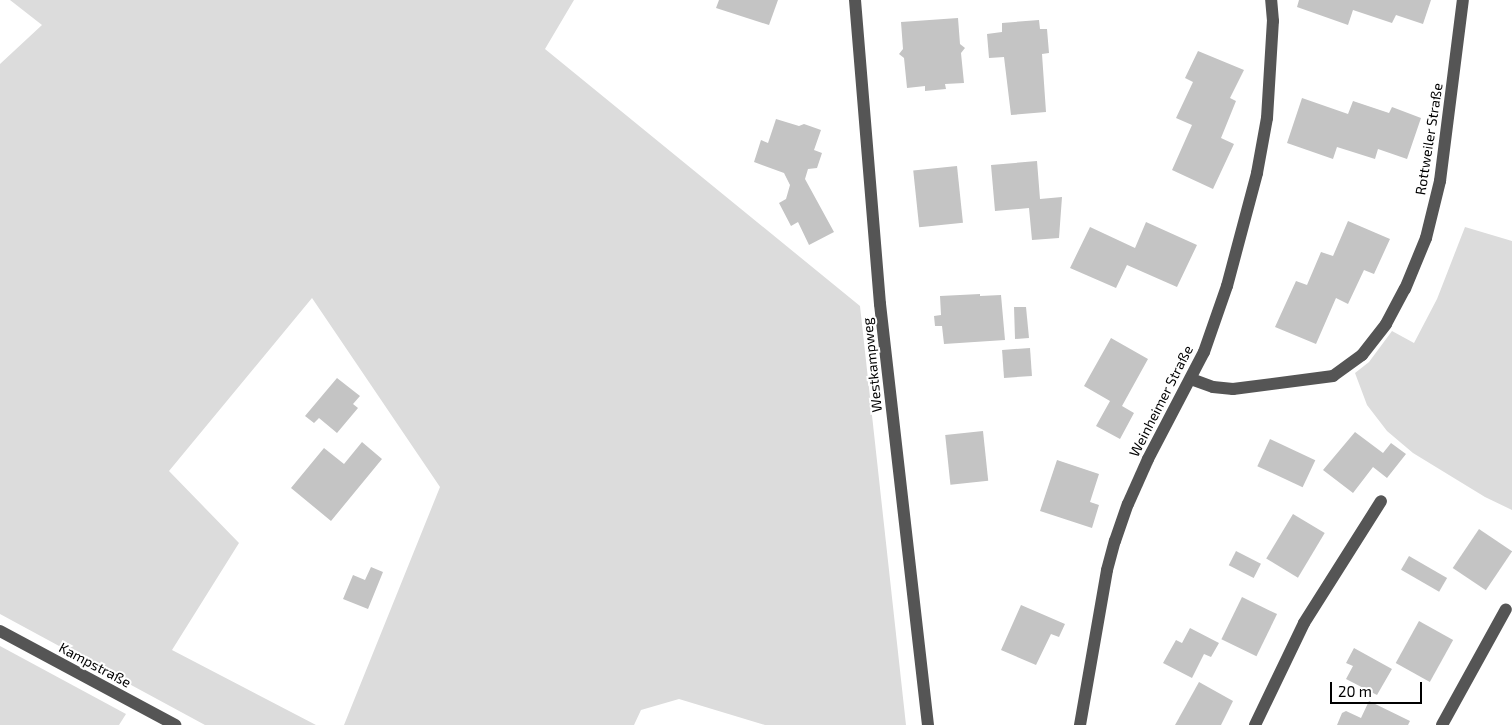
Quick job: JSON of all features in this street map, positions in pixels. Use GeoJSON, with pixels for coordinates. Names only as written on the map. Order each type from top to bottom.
{"type":"FeatureCollection","features":[{"type":"Feature","properties":{"kind":"street","name":"Westkampweg"},"geometry":{"type":"LineString","coordinates":[[855,0],[880,304],[928,725]]}},
{"type":"Feature","properties":{"kind":"street","name":"Weinheimer Straße"},"geometry":{"type":"LineString","coordinates":[[1080,725],[1107,570],[1115,541],[1128,504],[1148,459],[1204,352],[1227,286],[1257,173],[1267,118],[1273,21],[1272,0]]}},
{"type":"Feature","properties":{"kind":"street","name":"Rottweiler Straße"},"geometry":{"type":"LineString","coordinates":[[1191,379],[1213,387],[1233,389],[1333,376],[1362,355],[1386,324],[1405,289],[1426,238],[1440,181],[1463,0]]}},
{"type":"Feature","properties":{"kind":"street"},"geometry":{"type":"LineString","coordinates":[[1255,725],[1304,623],[1381,501]]}},
{"type":"Feature","properties":{"kind":"street"},"geometry":{"type":"LineString","coordinates":[[1442,725],[1506,609]]}},
{"type":"Feature","properties":{"kind":"street","name":"Kampstraße"},"geometry":{"type":"LineString","coordinates":[[0,631],[175,725]]}},
{"type":"Feature","properties":{"kind":"shaded area"},"geometry":{"type":"Polygon","coordinates":[[[10,0],[574,0],[545,49],[860,306],[906,725],[765,725],[679,699],[641,710],[634,725],[344,725],[440,487],[312,298],[169,471],[239,543],[172,650],[316,725],[205,725],[0,614],[0,64],[42,25],[10,0]]]}},
{"type":"Feature","properties":{"kind":"shaded area"},"geometry":{"type":"Polygon","coordinates":[[[1465,227],[1512,241],[1512,510],[1485,497],[1413,453],[1387,431],[1367,405],[1355,373],[1369,362],[1392,331],[1414,343],[1437,299],[1465,227]]]}},
{"type":"Feature","properties":{"kind":"shaded area"},"geometry":{"type":"Polygon","coordinates":[[[0,646],[126,714],[119,725],[0,725],[0,646]]]}},
{"type":"Feature","properties":{"kind":"building"},"geometry":{"type":"Polygon","coordinates":[[[719,0],[778,0],[769,25],[716,8],[719,0]]]}},
{"type":"Feature","properties":{"kind":"building"},"geometry":{"type":"Polygon","coordinates":[[[1299,0],[1431,0],[1423,24],[1396,15],[1392,23],[1353,10],[1348,25],[1297,7],[1299,0]]]}},
{"type":"Feature","properties":{"kind":"building"},"geometry":{"type":"Polygon","coordinates":[[[958,18],[960,44],[965,48],[961,53],[964,83],[945,84],[946,89],[925,91],[925,86],[907,88],[904,58],[899,54],[903,49],[901,22],[958,18]]]}},
{"type":"Feature","properties":{"kind":"building"},"geometry":{"type":"Polygon","coordinates":[[[1039,20],[1040,29],[1047,29],[1049,53],[1042,54],[1046,112],[1011,115],[1004,57],[989,58],[987,34],[1002,32],[1002,23],[1039,20]]]}},
{"type":"Feature","properties":{"kind":"building"},"geometry":{"type":"Polygon","coordinates":[[[1198,51],[1244,70],[1230,98],[1236,101],[1221,138],[1234,144],[1213,189],[1172,170],[1192,125],[1176,118],[1193,82],[1185,78],[1198,51]]]}},
{"type":"Feature","properties":{"kind":"building"},"geometry":{"type":"Polygon","coordinates":[[[1302,98],[1348,114],[1353,101],[1389,113],[1392,107],[1421,118],[1407,159],[1378,149],[1375,159],[1337,147],[1333,159],[1287,143],[1302,98]]]}},
{"type":"Feature","properties":{"kind":"building"},"geometry":{"type":"Polygon","coordinates":[[[776,119],[799,126],[804,124],[821,130],[814,150],[822,153],[817,168],[808,169],[805,179],[834,232],[809,245],[798,222],[791,226],[779,203],[786,199],[790,185],[784,173],[754,162],[761,140],[768,143],[776,119]]]}},
{"type":"Feature","properties":{"kind":"building"},"geometry":{"type":"Polygon","coordinates":[[[1037,161],[1040,199],[1062,197],[1059,238],[1032,240],[1029,208],[995,211],[991,165],[1037,161]]]}},
{"type":"Feature","properties":{"kind":"building"},"geometry":{"type":"Polygon","coordinates":[[[957,166],[963,223],[919,227],[913,171],[957,166]]]}},
{"type":"Feature","properties":{"kind":"building"},"geometry":{"type":"Polygon","coordinates":[[[1348,221],[1390,239],[1374,274],[1364,270],[1348,304],[1336,298],[1316,344],[1275,327],[1296,281],[1307,285],[1321,252],[1333,256],[1348,221]]]}},
{"type":"Feature","properties":{"kind":"building"},"geometry":{"type":"Polygon","coordinates":[[[1146,222],[1197,245],[1177,287],[1127,265],[1116,288],[1070,268],[1090,227],[1135,248],[1146,222]]]}},
{"type":"Feature","properties":{"kind":"building"},"geometry":{"type":"Polygon","coordinates":[[[980,294],[980,296],[1001,295],[1005,340],[944,344],[942,326],[935,326],[934,316],[941,315],[940,296],[980,294]]]}},
{"type":"Feature","properties":{"kind":"building"},"geometry":{"type":"Polygon","coordinates":[[[1014,307],[1026,307],[1029,338],[1015,339],[1014,307]]]}},
{"type":"Feature","properties":{"kind":"building"},"geometry":{"type":"Polygon","coordinates":[[[1111,338],[1148,359],[1122,406],[1134,413],[1120,439],[1096,426],[1110,401],[1084,386],[1111,338]]]}},
{"type":"Feature","properties":{"kind":"building"},"geometry":{"type":"Polygon","coordinates":[[[1030,348],[1032,376],[1004,378],[1002,350],[1030,348]]]}},
{"type":"Feature","properties":{"kind":"building"},"geometry":{"type":"Polygon","coordinates":[[[337,378],[360,396],[353,404],[358,408],[337,433],[319,418],[314,423],[305,416],[337,378]]]}},
{"type":"Feature","properties":{"kind":"building"},"geometry":{"type":"Polygon","coordinates":[[[983,431],[988,481],[950,485],[945,435],[983,431]]]}},
{"type":"Feature","properties":{"kind":"building"},"geometry":{"type":"Polygon","coordinates":[[[1355,432],[1383,453],[1391,443],[1406,454],[1387,478],[1373,467],[1353,493],[1323,470],[1355,432]]]}},
{"type":"Feature","properties":{"kind":"building"},"geometry":{"type":"Polygon","coordinates":[[[1270,439],[1315,460],[1303,487],[1257,466],[1270,439]]]}},
{"type":"Feature","properties":{"kind":"building"},"geometry":{"type":"Polygon","coordinates":[[[362,442],[382,459],[331,521],[291,488],[324,448],[344,464],[362,442]]]}},
{"type":"Feature","properties":{"kind":"building"},"geometry":{"type":"Polygon","coordinates":[[[1057,460],[1099,474],[1090,502],[1099,505],[1092,528],[1040,511],[1057,460]]]}},
{"type":"Feature","properties":{"kind":"building"},"geometry":{"type":"Polygon","coordinates":[[[1293,514],[1325,533],[1298,578],[1266,559],[1293,514]]]}},
{"type":"Feature","properties":{"kind":"building"},"geometry":{"type":"Polygon","coordinates":[[[1479,529],[1512,551],[1486,590],[1453,568],[1479,529]]]}},
{"type":"Feature","properties":{"kind":"building"},"geometry":{"type":"Polygon","coordinates":[[[1236,551],[1261,564],[1254,578],[1229,565],[1236,551]]]}},
{"type":"Feature","properties":{"kind":"building"},"geometry":{"type":"Polygon","coordinates":[[[1409,556],[1447,578],[1439,592],[1401,570],[1409,556]]]}},
{"type":"Feature","properties":{"kind":"building"},"geometry":{"type":"Polygon","coordinates":[[[371,567],[383,572],[368,609],[343,599],[353,575],[365,580],[371,567]]]}},
{"type":"Feature","properties":{"kind":"building"},"geometry":{"type":"Polygon","coordinates":[[[1242,597],[1277,614],[1256,656],[1221,639],[1242,597]]]}},
{"type":"Feature","properties":{"kind":"building"},"geometry":{"type":"Polygon","coordinates":[[[1021,605],[1065,624],[1059,637],[1051,634],[1036,665],[1001,650],[1021,605]]]}},
{"type":"Feature","properties":{"kind":"building"},"geometry":{"type":"Polygon","coordinates":[[[1419,621],[1453,640],[1430,682],[1396,663],[1419,621]]]}},
{"type":"Feature","properties":{"kind":"building"},"geometry":{"type":"Polygon","coordinates":[[[1190,628],[1219,643],[1211,657],[1204,654],[1192,678],[1163,663],[1176,640],[1182,643],[1190,628]]]}},
{"type":"Feature","properties":{"kind":"building"},"geometry":{"type":"Polygon","coordinates":[[[1354,648],[1392,669],[1377,695],[1346,679],[1353,666],[1346,663],[1354,648]]]}},
{"type":"Feature","properties":{"kind":"building"},"geometry":{"type":"Polygon","coordinates":[[[1199,682],[1233,701],[1221,725],[1175,725],[1199,682]]]}},
{"type":"Feature","properties":{"kind":"building"},"geometry":{"type":"Polygon","coordinates":[[[1369,701],[1410,721],[1408,725],[1337,725],[1342,713],[1346,711],[1361,718],[1369,701]]]}}]}
